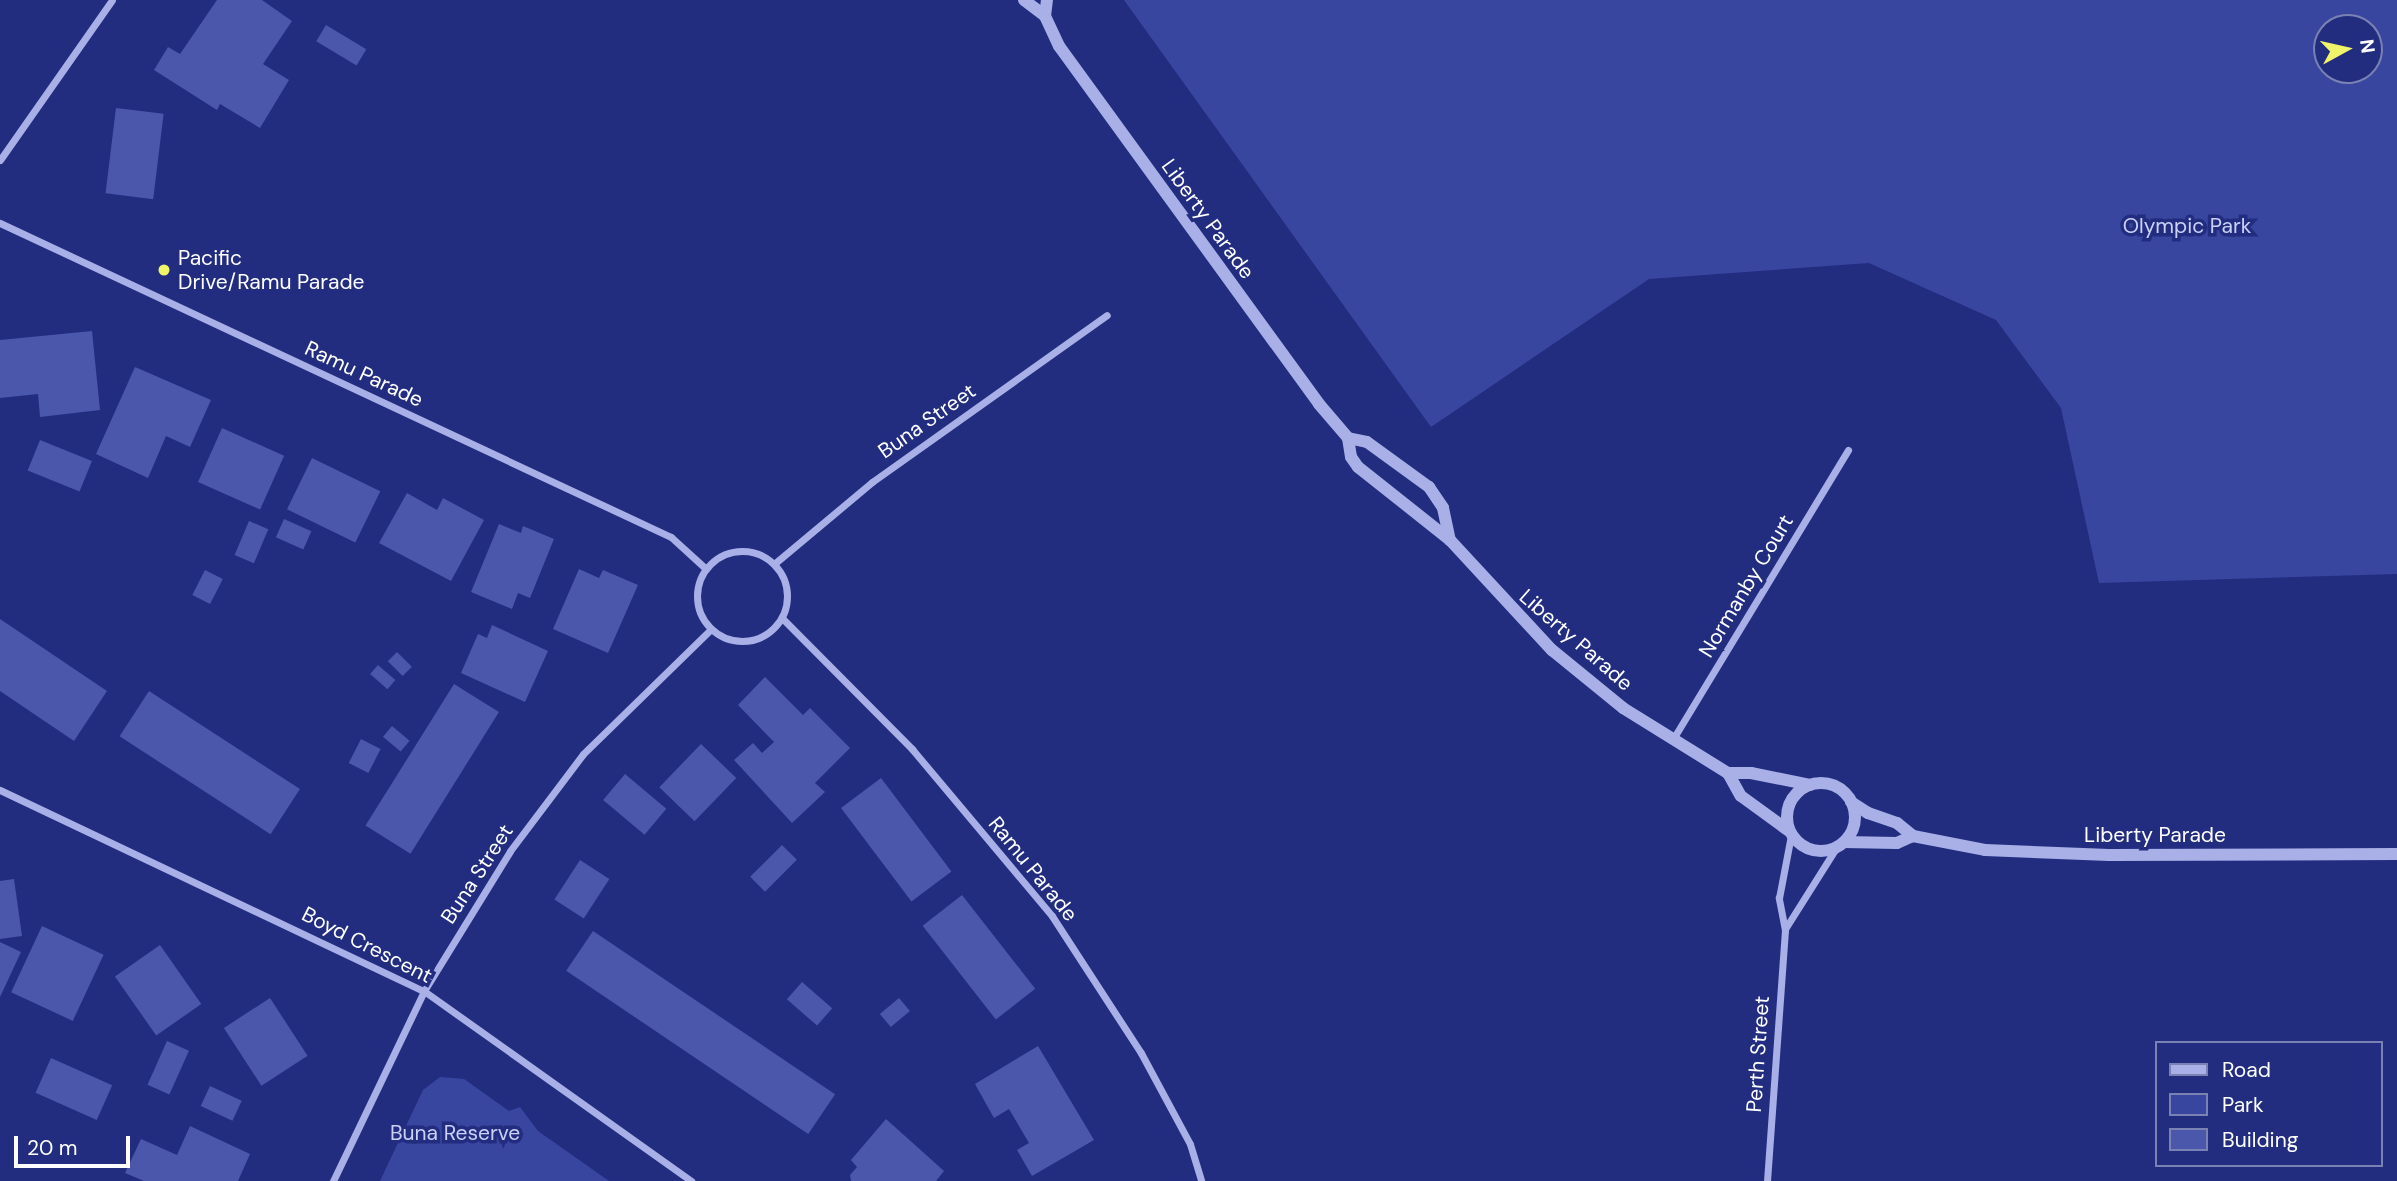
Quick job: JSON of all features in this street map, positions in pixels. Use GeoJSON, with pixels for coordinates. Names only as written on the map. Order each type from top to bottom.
{"type":"FeatureCollection","features":[{"type":"Feature","properties":{"kind":"street"},"geometry":{"type":"LineString","coordinates":[[0,160],[113,0]]}},
{"type":"Feature","properties":{"kind":"street","name":"Liberty Parade"},"geometry":{"type":"LineString","coordinates":[[1024,0],[1045,16],[1067,57],[1348,438],[1351,457],[1358,467],[1450,540],[1560,657],[1673,740],[1728,773],[1741,796],[1790,833]]}},
{"type":"Feature","properties":{"kind":"street"},"geometry":{"type":"LineString","coordinates":[[1045,16],[1047,0]]}},
{"type":"Feature","properties":{"kind":"street","name":"Ramu Parade"},"geometry":{"type":"LineString","coordinates":[[0,223],[671,537],[706,569]]}},
{"type":"Feature","properties":{"kind":"street","name":"Buna Street"},"geometry":{"type":"LineString","coordinates":[[774,564],[872,482],[1107,316]]}},
{"type":"Feature","properties":{"kind":"street","name":"Liberty Parade"},"geometry":{"type":"LineString","coordinates":[[1348,438],[1367,442],[1429,487],[1443,508],[1450,540]]}},
{"type":"Feature","properties":{"kind":"street","name":"Normanby Court"},"geometry":{"type":"LineString","coordinates":[[1673,740],[1848,450]]}},
{"type":"Feature","properties":{"kind":"street"},"geometry":{"type":"LineString","coordinates":[[731,552],[762,555],[774,564],[787,590],[782,618],[773,629],[749,641],[722,637],[711,629],[698,607],[699,581],[706,569],[731,552]]}},
{"type":"Feature","properties":{"kind":"street","name":"Ramu Parade"},"geometry":{"type":"LineString","coordinates":[[782,618],[912,749],[1052,916],[1141,1053],[1190,1144],[1201,1181]]}},
{"type":"Feature","properties":{"kind":"street","name":"Buna Street"},"geometry":{"type":"LineString","coordinates":[[333,1181],[424,991],[510,851],[583,754],[711,629]]}},
{"type":"Feature","properties":{"kind":"street","name":"Liberty Parade"},"geometry":{"type":"LineString","coordinates":[[1728,773],[1751,773],[1810,785]]}},
{"type":"Feature","properties":{"kind":"street"},"geometry":{"type":"LineString","coordinates":[[1829,784],[1851,802],[1853,827],[1840,845],[1811,850],[1790,833],[1789,804],[1810,785],[1829,784]]}},
{"type":"Feature","properties":{"kind":"street","name":"Boyd Crescent"},"geometry":{"type":"LineString","coordinates":[[0,790],[424,991],[691,1181]]}},
{"type":"Feature","properties":{"kind":"street","name":"Liberty Parade"},"geometry":{"type":"LineString","coordinates":[[1851,802],[1868,813],[1897,823],[1913,836],[1985,850],[2049,854],[2397,854]]}},
{"type":"Feature","properties":{"kind":"street","name":"Perth Street"},"geometry":{"type":"LineString","coordinates":[[1767,1181],[1785,930],[1779,898],[1790,833]]}},
{"type":"Feature","properties":{"kind":"street","name":"Liberty Parade"},"geometry":{"type":"LineString","coordinates":[[1840,845],[1898,843],[1913,836]]}},
{"type":"Feature","properties":{"kind":"street","name":"Perth Street"},"geometry":{"type":"LineString","coordinates":[[1785,930],[1840,845]]}},
{"type":"Feature","properties":{"kind":"green space","name":"Olympic Park"},"geometry":{"type":"Polygon","coordinates":[[[1124,0],[2397,0],[2397,574],[2099,583],[2061,408],[1996,320],[1869,263],[1649,279],[1431,427],[1124,0]]]}},
{"type":"Feature","properties":{"kind":"green space","name":"Buna Reserve"},"geometry":{"type":"Polygon","coordinates":[[[440,1077],[464,1079],[509,1111],[520,1107],[538,1131],[609,1181],[380,1181],[423,1090],[440,1077]]]}},
{"type":"Feature","properties":{"kind":"building"},"geometry":{"type":"Polygon","coordinates":[[[217,0],[262,0],[292,21],[263,64],[289,80],[260,128],[220,104],[217,110],[154,70],[168,47],[180,54],[217,0]]]}},
{"type":"Feature","properties":{"kind":"building"},"geometry":{"type":"Polygon","coordinates":[[[326,25],[366,49],[357,65],[316,41],[326,25]]]}},
{"type":"Feature","properties":{"kind":"building"},"geometry":{"type":"Polygon","coordinates":[[[116,108],[164,114],[153,199],[106,193],[116,108]]]}},
{"type":"Feature","properties":{"kind":"building"},"geometry":{"type":"Polygon","coordinates":[[[92,331],[100,410],[40,417],[38,394],[0,398],[0,340],[92,331]]]}},
{"type":"Feature","properties":{"kind":"building"},"geometry":{"type":"Polygon","coordinates":[[[135,367],[211,400],[190,447],[166,436],[148,478],[96,454],[135,367]]]}},
{"type":"Feature","properties":{"kind":"building"},"geometry":{"type":"Polygon","coordinates":[[[222,428],[284,456],[260,510],[198,482],[222,428]]]}},
{"type":"Feature","properties":{"kind":"building"},"geometry":{"type":"Polygon","coordinates":[[[40,440],[92,461],[80,492],[28,471],[40,440]]]}},
{"type":"Feature","properties":{"kind":"building"},"geometry":{"type":"Polygon","coordinates":[[[312,458],[380,491],[355,543],[287,509],[312,458]]]}},
{"type":"Feature","properties":{"kind":"building"},"geometry":{"type":"Polygon","coordinates":[[[407,493],[437,510],[443,498],[484,520],[451,581],[379,543],[407,493]]]}},
{"type":"Feature","properties":{"kind":"building"},"geometry":{"type":"Polygon","coordinates":[[[284,519],[311,531],[303,549],[276,537],[284,519]]]}},
{"type":"Feature","properties":{"kind":"building"},"geometry":{"type":"Polygon","coordinates":[[[249,521],[268,529],[254,563],[235,555],[249,521]]]}},
{"type":"Feature","properties":{"kind":"building"},"geometry":{"type":"Polygon","coordinates":[[[499,524],[521,533],[523,526],[554,539],[530,598],[518,593],[512,609],[471,592],[499,524]]]}},
{"type":"Feature","properties":{"kind":"building"},"geometry":{"type":"Polygon","coordinates":[[[579,569],[599,578],[603,570],[638,585],[608,653],[553,629],[579,569]]]}},
{"type":"Feature","properties":{"kind":"building"},"geometry":{"type":"Polygon","coordinates":[[[205,570],[223,579],[210,604],[192,595],[205,570]]]}},
{"type":"Feature","properties":{"kind":"building"},"geometry":{"type":"Polygon","coordinates":[[[0,619],[107,691],[74,741],[0,691],[0,619]]]}},
{"type":"Feature","properties":{"kind":"building"},"geometry":{"type":"Polygon","coordinates":[[[492,625],[548,651],[525,702],[461,673],[478,634],[487,638],[492,625]]]}},
{"type":"Feature","properties":{"kind":"building"},"geometry":{"type":"Polygon","coordinates":[[[397,652],[412,667],[403,676],[388,661],[397,652]]]}},
{"type":"Feature","properties":{"kind":"building"},"geometry":{"type":"Polygon","coordinates":[[[378,665],[395,680],[387,689],[370,674],[378,665]]]}},
{"type":"Feature","properties":{"kind":"building"},"geometry":{"type":"Polygon","coordinates":[[[765,677],[803,715],[810,708],[850,748],[815,783],[825,792],[792,823],[734,760],[753,743],[762,753],[774,742],[738,705],[765,677]]]}},
{"type":"Feature","properties":{"kind":"building"},"geometry":{"type":"Polygon","coordinates":[[[454,684],[499,712],[410,854],[366,826],[454,684]]]}},
{"type":"Feature","properties":{"kind":"building"},"geometry":{"type":"Polygon","coordinates":[[[149,691],[300,789],[271,834],[120,736],[149,691]]]}},
{"type":"Feature","properties":{"kind":"building"},"geometry":{"type":"Polygon","coordinates":[[[392,726],[410,741],[401,752],[383,737],[392,726]]]}},
{"type":"Feature","properties":{"kind":"building"},"geometry":{"type":"Polygon","coordinates":[[[361,739],[381,749],[368,773],[349,763],[361,739]]]}},
{"type":"Feature","properties":{"kind":"building"},"geometry":{"type":"Polygon","coordinates":[[[701,744],[736,778],[695,821],[659,787],[701,744]]]}},
{"type":"Feature","properties":{"kind":"building"},"geometry":{"type":"Polygon","coordinates":[[[625,774],[666,809],[645,835],[603,800],[625,774]]]}},
{"type":"Feature","properties":{"kind":"building"},"geometry":{"type":"Polygon","coordinates":[[[881,778],[951,871],[911,902],[841,808],[881,778]]]}},
{"type":"Feature","properties":{"kind":"building"},"geometry":{"type":"Polygon","coordinates":[[[782,845],[797,860],[765,892],[750,877],[782,845]]]}},
{"type":"Feature","properties":{"kind":"building"},"geometry":{"type":"Polygon","coordinates":[[[580,860],[609,879],[584,918],[554,899],[580,860]]]}},
{"type":"Feature","properties":{"kind":"building"},"geometry":{"type":"Polygon","coordinates":[[[14,879],[22,936],[0,939],[0,881],[14,879]]]}},
{"type":"Feature","properties":{"kind":"building"},"geometry":{"type":"Polygon","coordinates":[[[962,895],[1035,989],[996,1020],[923,926],[962,895]]]}},
{"type":"Feature","properties":{"kind":"building"},"geometry":{"type":"Polygon","coordinates":[[[42,926],[104,955],[73,1021],[11,992],[42,926]]]}},
{"type":"Feature","properties":{"kind":"building"},"geometry":{"type":"Polygon","coordinates":[[[593,931],[835,1094],[808,1134],[566,971],[593,931]]]}},
{"type":"Feature","properties":{"kind":"building"},"geometry":{"type":"Polygon","coordinates":[[[0,942],[21,952],[0,997],[0,942]]]}},
{"type":"Feature","properties":{"kind":"building"},"geometry":{"type":"Polygon","coordinates":[[[160,945],[201,1004],[156,1036],[115,977],[160,945]]]}},
{"type":"Feature","properties":{"kind":"building"},"geometry":{"type":"Polygon","coordinates":[[[802,982],[832,1008],[817,1026],[787,999],[802,982]]]}},
{"type":"Feature","properties":{"kind":"building"},"geometry":{"type":"Polygon","coordinates":[[[270,998],[308,1056],[261,1086],[224,1028],[270,998]]]}},
{"type":"Feature","properties":{"kind":"building"},"geometry":{"type":"Polygon","coordinates":[[[899,998],[910,1011],[891,1027],[880,1014],[899,998]]]}},
{"type":"Feature","properties":{"kind":"building"},"geometry":{"type":"Polygon","coordinates":[[[167,1041],[189,1051],[169,1095],[147,1085],[167,1041]]]}},
{"type":"Feature","properties":{"kind":"building"},"geometry":{"type":"Polygon","coordinates":[[[1038,1046],[1094,1140],[1032,1176],[1017,1150],[1029,1143],[1009,1109],[994,1118],[975,1084],[1038,1046]]]}},
{"type":"Feature","properties":{"kind":"building"},"geometry":{"type":"Polygon","coordinates":[[[51,1058],[112,1085],[97,1120],[36,1093],[51,1058]]]}},
{"type":"Feature","properties":{"kind":"building"},"geometry":{"type":"Polygon","coordinates":[[[210,1086],[242,1101],[232,1121],[201,1106],[210,1086]]]}},
{"type":"Feature","properties":{"kind":"building"},"geometry":{"type":"Polygon","coordinates":[[[886,1119],[944,1171],[936,1181],[851,1181],[850,1175],[857,1167],[851,1160],[886,1119]]]}},
{"type":"Feature","properties":{"kind":"building"},"geometry":{"type":"Polygon","coordinates":[[[190,1126],[250,1154],[238,1181],[144,1181],[125,1173],[141,1139],[177,1155],[190,1126]]]}},
{"type":"Feature","properties":{"kind":"place","name":"Pacific Drive/Ramu Parade"},"geometry":{"type":"Point","coordinates":[164,270]}}]}
